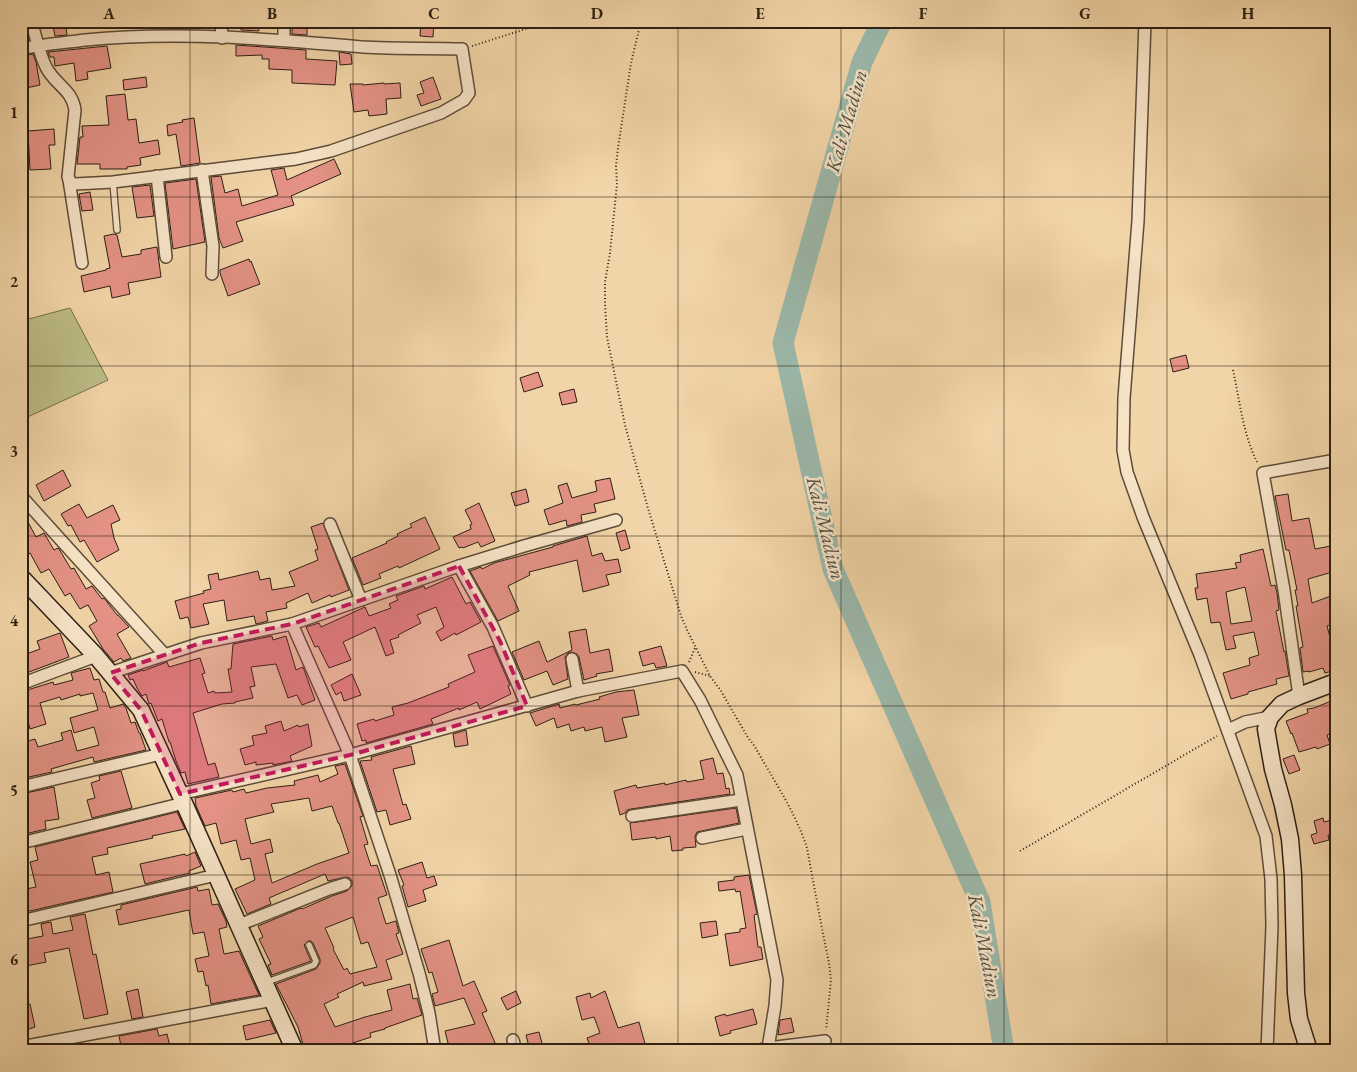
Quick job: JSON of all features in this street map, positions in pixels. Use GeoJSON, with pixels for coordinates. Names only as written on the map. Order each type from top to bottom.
{"type":"FeatureCollection","features":[{"type":"Feature","properties":{"kind":"street"},"geometry":{"type":"LineString","coordinates":[[31,21],[47,69],[74,100],[75,110],[68,174],[82,263]]}},
{"type":"Feature","properties":{"kind":"street"},"geometry":{"type":"LineString","coordinates":[[221,21],[222,38]]}},
{"type":"Feature","properties":{"kind":"street"},"geometry":{"type":"LineString","coordinates":[[284,21],[284,40]]}},
{"type":"Feature","properties":{"kind":"street"},"geometry":{"type":"LineString","coordinates":[[1145,21],[1138,221],[1124,398],[1123,450],[1127,472],[1143,517],[1200,655],[1266,836],[1271,879],[1272,926],[1267,1051]]}},
{"type":"Feature","properties":{"kind":"street"},"geometry":{"type":"LineString","coordinates":[[21,50],[38,45],[114,37],[148,36],[284,40],[364,47],[462,49],[469,93],[464,100],[441,113],[331,151],[296,159],[113,182],[75,184],[69,180]]}},
{"type":"Feature","properties":{"kind":"street"},"geometry":{"type":"LineString","coordinates":[[202,170],[213,246],[212,274]]}},
{"type":"Feature","properties":{"kind":"street"},"geometry":{"type":"LineString","coordinates":[[157,176],[166,256]]}},
{"type":"Feature","properties":{"kind":"street"},"geometry":{"type":"LineString","coordinates":[[1299,696],[1284,590],[1263,473],[1336,460]]}},
{"type":"Feature","properties":{"kind":"street"},"geometry":{"type":"LineString","coordinates":[[21,496],[165,655]]}},
{"type":"Feature","properties":{"kind":"street"},"geometry":{"type":"LineString","coordinates":[[110,673],[201,643],[292,624],[459,566],[616,520]]}},
{"type":"Feature","properties":{"kind":"street"},"geometry":{"type":"LineString","coordinates":[[330,524],[361,600]]}},
{"type":"Feature","properties":{"kind":"street"},"geometry":{"type":"LineString","coordinates":[[459,566],[493,627],[527,706]]}},
{"type":"Feature","properties":{"kind":"street"},"geometry":{"type":"LineString","coordinates":[[21,577],[96,656],[141,710],[295,1051]]}},
{"type":"Feature","properties":{"kind":"street"},"geometry":{"type":"LineString","coordinates":[[292,624],[350,755],[390,875],[413,955],[429,1013],[435,1051]]}},
{"type":"Feature","properties":{"kind":"street"},"geometry":{"type":"LineString","coordinates":[[21,684],[96,656]]}},
{"type":"Feature","properties":{"kind":"street"},"geometry":{"type":"LineString","coordinates":[[572,659],[578,692]]}},
{"type":"Feature","properties":{"kind":"street"},"geometry":{"type":"LineString","coordinates":[[21,843],[578,692],[684,670],[737,775],[777,980],[768,1048]]}},
{"type":"Feature","properties":{"kind":"street"},"geometry":{"type":"LineString","coordinates":[[1309,1051],[1299,1019],[1296,993],[1293,875],[1290,839],[1273,769],[1266,729],[1270,717],[1282,704],[1336,682]]}},
{"type":"Feature","properties":{"kind":"street"},"geometry":{"type":"LineString","coordinates":[[1228,730],[1245,722],[1270,717]]}},
{"type":"Feature","properties":{"kind":"street"},"geometry":{"type":"LineString","coordinates":[[21,787],[161,754]]}},
{"type":"Feature","properties":{"kind":"street"},"geometry":{"type":"LineString","coordinates":[[632,816],[742,800]]}},
{"type":"Feature","properties":{"kind":"street"},"geometry":{"type":"LineString","coordinates":[[702,838],[747,829]]}},
{"type":"Feature","properties":{"kind":"street"},"geometry":{"type":"LineString","coordinates":[[21,922],[216,875]]}},
{"type":"Feature","properties":{"kind":"street"},"geometry":{"type":"LineString","coordinates":[[238,925],[345,884]]}},
{"type":"Feature","properties":{"kind":"street"},"geometry":{"type":"LineString","coordinates":[[23,1047],[273,1000]]}},
{"type":"Feature","properties":{"kind":"street"},"geometry":{"type":"LineString","coordinates":[[756,1051],[824,1041]]}},
{"type":"Feature","properties":{"kind":"lane"},"geometry":{"type":"LineString","coordinates":[[113,182],[118,230]]}},
{"type":"Feature","properties":{"kind":"lane"},"geometry":{"type":"LineString","coordinates":[[265,983],[314,966],[316,961],[309,945]]}},
{"type":"Feature","properties":{"kind":"lane"},"geometry":{"type":"LineString","coordinates":[[23,1047],[25,1030]]}},
{"type":"Feature","properties":{"kind":"path"},"geometry":{"type":"LineString","coordinates":[[462,49],[551,21]]}},
{"type":"Feature","properties":{"kind":"path"},"geometry":{"type":"LineString","coordinates":[[641,21],[631,63],[616,166],[617,184],[605,282],[607,337],[624,425],[681,616],[710,676],[725,696],[796,820],[805,842],[831,980],[824,1041]]}},
{"type":"Feature","properties":{"kind":"path"},"geometry":{"type":"LineString","coordinates":[[1234,370],[1246,436],[1263,473]]}},
{"type":"Feature","properties":{"kind":"path"},"geometry":{"type":"LineString","coordinates":[[695,647],[684,670],[710,676]]}},
{"type":"Feature","properties":{"kind":"path"},"geometry":{"type":"LineString","coordinates":[[1020,852],[1228,730]]}},
{"type":"Feature","properties":{"kind":"highlighted area"},"geometry":{"type":"Polygon","coordinates":[[[459,566],[500,641],[527,706],[350,755],[180,794],[141,710],[110,673],[201,643],[292,624],[459,566]]]}},
{"type":"Feature","properties":{"kind":"green space"},"geometry":{"type":"Polygon","coordinates":[[[70,308],[108,380],[21,420],[21,321],[70,308]]]}},
{"type":"Feature","properties":{"kind":"building"},"geometry":{"type":"Polygon","coordinates":[[[52,21],[65,21],[67,35],[55,36],[52,21]]]}},
{"type":"Feature","properties":{"kind":"building"},"geometry":{"type":"Polygon","coordinates":[[[240,21],[258,21],[259,31],[241,30],[240,21]]]}},
{"type":"Feature","properties":{"kind":"building"},"geometry":{"type":"Polygon","coordinates":[[[292,21],[307,21],[307,35],[292,34],[292,21]]]}},
{"type":"Feature","properties":{"kind":"building"},"geometry":{"type":"Polygon","coordinates":[[[421,21],[434,21],[433,37],[420,36],[421,21]]]}},
{"type":"Feature","properties":{"kind":"building"},"geometry":{"type":"Polygon","coordinates":[[[236,45],[306,50],[306,59],[337,61],[335,85],[292,83],[292,70],[269,69],[269,59],[262,59],[262,55],[236,56],[236,45]]]}},
{"type":"Feature","properties":{"kind":"building"},"geometry":{"type":"Polygon","coordinates":[[[107,46],[111,68],[87,72],[88,79],[76,81],[74,63],[55,66],[54,57],[50,57],[48,52],[107,46]]]}},
{"type":"Feature","properties":{"kind":"building"},"geometry":{"type":"Polygon","coordinates":[[[339,52],[351,54],[352,64],[340,65],[339,52]]]}},
{"type":"Feature","properties":{"kind":"building"},"geometry":{"type":"Polygon","coordinates":[[[33,54],[40,85],[21,89],[21,56],[33,54]]]}},
{"type":"Feature","properties":{"kind":"building"},"geometry":{"type":"Polygon","coordinates":[[[146,77],[147,87],[124,90],[123,80],[146,77]]]}},
{"type":"Feature","properties":{"kind":"building"},"geometry":{"type":"Polygon","coordinates":[[[433,77],[441,99],[421,106],[417,95],[424,93],[420,82],[433,77]]]}},
{"type":"Feature","properties":{"kind":"building"},"geometry":{"type":"Polygon","coordinates":[[[400,83],[401,98],[386,99],[387,114],[369,116],[368,110],[354,112],[350,84],[400,83]]]}},
{"type":"Feature","properties":{"kind":"building"},"geometry":{"type":"Polygon","coordinates":[[[125,94],[128,120],[136,119],[139,143],[158,140],[160,154],[140,158],[141,165],[127,167],[127,169],[100,169],[100,164],[77,164],[80,137],[83,137],[82,126],[109,125],[106,96],[125,94]]]}},
{"type":"Feature","properties":{"kind":"building"},"geometry":{"type":"Polygon","coordinates":[[[194,118],[200,163],[181,166],[176,134],[168,136],[167,125],[194,118]]]}},
{"type":"Feature","properties":{"kind":"building"},"geometry":{"type":"Polygon","coordinates":[[[54,129],[55,145],[49,145],[51,169],[30,170],[28,131],[54,129]]]}},
{"type":"Feature","properties":{"kind":"building"},"geometry":{"type":"Polygon","coordinates":[[[334,159],[341,174],[291,196],[294,205],[236,222],[243,241],[223,248],[219,238],[211,177],[221,176],[225,193],[238,189],[242,206],[278,195],[271,170],[284,168],[287,180],[334,159]]]}},
{"type":"Feature","properties":{"kind":"building"},"geometry":{"type":"Polygon","coordinates":[[[196,179],[205,242],[173,249],[165,183],[196,179]]]}},
{"type":"Feature","properties":{"kind":"building"},"geometry":{"type":"Polygon","coordinates":[[[150,185],[154,216],[137,218],[132,187],[150,185]]]}},
{"type":"Feature","properties":{"kind":"building"},"geometry":{"type":"Polygon","coordinates":[[[90,192],[93,210],[82,211],[79,194],[90,192]]]}},
{"type":"Feature","properties":{"kind":"building"},"geometry":{"type":"Polygon","coordinates":[[[117,235],[122,257],[141,254],[141,250],[157,247],[161,277],[128,283],[130,294],[112,298],[110,286],[84,292],[81,276],[110,268],[104,236],[117,235]]]}},
{"type":"Feature","properties":{"kind":"building"},"geometry":{"type":"Polygon","coordinates":[[[249,259],[260,284],[228,296],[220,270],[249,259]]]}},
{"type":"Feature","properties":{"kind":"building"},"geometry":{"type":"Polygon","coordinates":[[[1186,355],[1189,368],[1173,372],[1170,359],[1186,355]]]}},
{"type":"Feature","properties":{"kind":"building"},"geometry":{"type":"Polygon","coordinates":[[[538,372],[543,386],[524,392],[520,378],[538,372]]]}},
{"type":"Feature","properties":{"kind":"building"},"geometry":{"type":"Polygon","coordinates":[[[574,389],[577,402],[562,405],[559,393],[574,389]]]}},
{"type":"Feature","properties":{"kind":"building"},"geometry":{"type":"Polygon","coordinates":[[[63,470],[71,486],[44,501],[36,485],[63,470]]]}},
{"type":"Feature","properties":{"kind":"building"},"geometry":{"type":"Polygon","coordinates":[[[610,478],[615,499],[594,504],[596,512],[581,515],[582,522],[567,526],[566,520],[549,525],[544,510],[563,503],[558,486],[567,483],[572,498],[597,491],[595,481],[610,478]]]}},
{"type":"Feature","properties":{"kind":"building"},"geometry":{"type":"Polygon","coordinates":[[[526,489],[529,502],[515,506],[511,493],[526,489]]]}},
{"type":"Feature","properties":{"kind":"building"},"geometry":{"type":"Polygon","coordinates":[[[1288,494],[1292,521],[1309,518],[1315,549],[1336,545],[1336,571],[1308,579],[1312,603],[1336,594],[1336,606],[1331,608],[1334,624],[1327,626],[1332,645],[1336,644],[1336,670],[1325,673],[1323,668],[1303,672],[1300,648],[1303,647],[1296,606],[1298,606],[1295,590],[1297,590],[1289,550],[1286,550],[1275,496],[1288,494]]]}},
{"type":"Feature","properties":{"kind":"building"},"geometry":{"type":"Polygon","coordinates":[[[479,503],[495,541],[481,547],[478,542],[459,548],[453,537],[471,529],[470,525],[472,524],[465,510],[479,503]]]}},
{"type":"Feature","properties":{"kind":"building"},"geometry":{"type":"Polygon","coordinates":[[[79,504],[87,518],[113,505],[120,520],[111,524],[119,550],[97,562],[84,540],[80,542],[71,525],[68,526],[61,514],[79,504]]]}},
{"type":"Feature","properties":{"kind":"building"},"geometry":{"type":"Polygon","coordinates":[[[425,517],[440,549],[399,568],[398,566],[379,574],[381,578],[363,585],[352,558],[387,543],[398,536],[397,534],[412,527],[410,524],[425,517]]]}},
{"type":"Feature","properties":{"kind":"building"},"geometry":{"type":"Polygon","coordinates":[[[28,522],[36,537],[44,533],[54,550],[59,549],[71,569],[74,568],[86,589],[92,586],[129,627],[117,634],[131,658],[123,661],[121,658],[114,662],[103,649],[89,626],[97,621],[88,605],[80,609],[70,593],[65,596],[49,569],[41,573],[30,553],[21,558],[21,526],[28,522]]]}},
{"type":"Feature","properties":{"kind":"building"},"geometry":{"type":"Polygon","coordinates":[[[323,523],[349,590],[331,597],[330,595],[312,603],[308,593],[286,603],[287,608],[266,612],[268,621],[256,624],[254,616],[227,621],[224,600],[203,604],[209,624],[191,628],[188,617],[180,619],[175,601],[204,593],[203,591],[211,589],[208,575],[218,573],[219,580],[258,571],[260,580],[270,578],[272,590],[295,586],[289,572],[318,560],[315,550],[318,549],[311,527],[323,523]]]}},
{"type":"Feature","properties":{"kind":"building"},"geometry":{"type":"Polygon","coordinates":[[[625,530],[630,548],[621,551],[616,533],[625,530]]]}},
{"type":"Feature","properties":{"kind":"building"},"geometry":{"type":"Polygon","coordinates":[[[587,536],[592,556],[602,553],[605,561],[618,559],[621,572],[606,575],[609,585],[583,592],[577,560],[529,572],[530,575],[508,586],[519,611],[498,621],[470,571],[481,567],[482,569],[494,563],[587,536]]]}},
{"type":"Feature","properties":{"kind":"building"},"geometry":{"type":"Polygon","coordinates":[[[1263,549],[1271,586],[1275,585],[1277,593],[1279,610],[1276,611],[1289,676],[1276,679],[1277,684],[1231,699],[1223,673],[1250,665],[1249,658],[1259,655],[1254,632],[1233,636],[1236,648],[1226,650],[1220,622],[1211,623],[1207,598],[1197,600],[1195,588],[1198,588],[1196,574],[1237,568],[1235,563],[1241,562],[1240,555],[1263,549]],[[1245,587],[1226,592],[1231,624],[1252,621],[1245,587]]]}},
{"type":"Feature","properties":{"kind":"building"},"geometry":{"type":"Polygon","coordinates":[[[452,577],[466,604],[470,602],[481,622],[441,641],[436,632],[444,627],[436,607],[417,615],[421,623],[398,635],[399,637],[390,640],[394,653],[386,656],[375,627],[343,642],[351,660],[329,668],[318,646],[315,647],[306,627],[319,623],[321,627],[365,607],[369,616],[391,608],[389,604],[398,600],[396,596],[424,586],[425,589],[452,577]]]}},
{"type":"Feature","properties":{"kind":"building"},"geometry":{"type":"Polygon","coordinates":[[[586,629],[590,653],[609,649],[613,671],[596,674],[597,676],[584,680],[579,657],[571,652],[565,657],[568,679],[553,685],[547,671],[524,680],[512,652],[539,641],[547,662],[572,650],[569,632],[586,629]]]}},
{"type":"Feature","properties":{"kind":"building"},"geometry":{"type":"Polygon","coordinates":[[[60,633],[69,657],[21,675],[21,656],[40,649],[37,641],[60,633]]]}},
{"type":"Feature","properties":{"kind":"building"},"geometry":{"type":"Polygon","coordinates":[[[272,636],[273,640],[286,636],[296,670],[303,667],[315,700],[302,705],[297,695],[288,698],[276,664],[251,667],[255,686],[250,687],[253,698],[222,704],[193,713],[208,765],[215,763],[219,777],[188,784],[185,772],[181,773],[176,761],[162,719],[158,721],[146,694],[142,696],[133,679],[130,680],[128,675],[167,662],[169,667],[200,658],[205,673],[202,674],[208,693],[214,691],[215,693],[232,692],[228,669],[231,669],[233,644],[272,636]]]}},
{"type":"Feature","properties":{"kind":"building"},"geometry":{"type":"Polygon","coordinates":[[[493,646],[510,685],[508,686],[511,694],[480,709],[477,702],[459,710],[459,708],[431,719],[433,724],[366,743],[366,740],[362,741],[357,724],[394,715],[392,707],[408,703],[449,687],[448,684],[475,672],[468,655],[493,646]]]}},
{"type":"Feature","properties":{"kind":"building"},"geometry":{"type":"Polygon","coordinates":[[[661,646],[667,666],[656,668],[654,663],[643,666],[639,652],[661,646]]]}},
{"type":"Feature","properties":{"kind":"building"},"geometry":{"type":"Polygon","coordinates":[[[90,668],[94,680],[99,679],[110,708],[123,704],[126,708],[131,723],[135,722],[146,750],[94,762],[93,757],[51,769],[52,772],[29,777],[21,751],[21,743],[35,739],[38,747],[63,740],[61,733],[71,730],[77,751],[99,745],[94,727],[74,733],[70,718],[98,710],[93,693],[80,696],[80,694],[61,700],[60,697],[40,703],[46,724],[30,729],[25,709],[21,710],[21,692],[53,682],[54,685],[73,680],[71,673],[90,668]]]}},
{"type":"Feature","properties":{"kind":"building"},"geometry":{"type":"Polygon","coordinates":[[[352,674],[361,695],[344,701],[341,692],[336,695],[331,685],[352,674]]]}},
{"type":"Feature","properties":{"kind":"building"},"geometry":{"type":"Polygon","coordinates":[[[634,690],[639,715],[622,718],[627,737],[605,742],[602,727],[585,731],[584,727],[571,731],[569,724],[557,728],[554,718],[536,726],[530,713],[559,704],[560,708],[600,699],[599,697],[616,692],[634,690]]]}},
{"type":"Feature","properties":{"kind":"building"},"geometry":{"type":"Polygon","coordinates":[[[1336,699],[1336,731],[1327,735],[1330,744],[1317,749],[1316,747],[1299,752],[1286,721],[1308,713],[1307,709],[1336,699]]]}},
{"type":"Feature","properties":{"kind":"building"},"geometry":{"type":"Polygon","coordinates":[[[281,721],[284,731],[298,725],[299,727],[308,724],[312,746],[290,756],[292,761],[273,765],[273,763],[256,765],[256,762],[245,765],[240,749],[254,745],[252,736],[267,733],[265,726],[281,721]]]}},
{"type":"Feature","properties":{"kind":"building"},"geometry":{"type":"Polygon","coordinates":[[[466,730],[468,745],[455,747],[453,734],[466,730]]]}},
{"type":"Feature","properties":{"kind":"building"},"geometry":{"type":"Polygon","coordinates":[[[411,746],[415,764],[393,769],[403,805],[406,804],[411,819],[390,825],[386,810],[377,812],[360,761],[372,760],[371,757],[411,746]]]}},
{"type":"Feature","properties":{"kind":"building"},"geometry":{"type":"Polygon","coordinates":[[[1294,755],[1300,770],[1289,774],[1283,759],[1294,755]]]}},
{"type":"Feature","properties":{"kind":"building"},"geometry":{"type":"Polygon","coordinates":[[[713,758],[717,774],[723,773],[726,789],[729,788],[730,794],[631,809],[620,815],[614,791],[636,785],[637,788],[704,779],[700,761],[713,758]]]}},
{"type":"Feature","properties":{"kind":"building"},"geometry":{"type":"Polygon","coordinates":[[[345,764],[363,816],[360,817],[368,844],[364,845],[371,866],[377,865],[387,895],[378,898],[386,924],[396,921],[399,933],[396,934],[403,954],[386,960],[392,979],[364,986],[363,982],[337,994],[339,997],[324,1004],[335,1027],[392,1010],[387,990],[410,984],[413,999],[417,998],[422,1015],[370,1033],[371,1037],[350,1044],[353,1051],[305,1051],[298,1027],[276,984],[316,969],[320,959],[313,943],[308,941],[304,945],[311,961],[272,975],[268,965],[271,964],[259,939],[263,937],[258,926],[347,891],[352,886],[352,881],[346,877],[328,881],[325,874],[269,898],[271,904],[247,914],[235,889],[255,880],[250,858],[241,860],[236,840],[221,844],[216,823],[205,826],[196,806],[195,798],[232,790],[233,792],[244,789],[246,793],[267,788],[295,785],[294,781],[318,775],[320,782],[338,774],[335,766],[345,764]],[[309,798],[271,804],[274,812],[245,819],[251,844],[270,839],[273,852],[265,854],[272,883],[349,853],[332,806],[312,811],[309,798]],[[353,917],[325,928],[344,970],[347,968],[350,974],[377,967],[368,942],[361,944],[353,917]]]}},
{"type":"Feature","properties":{"kind":"building"},"geometry":{"type":"Polygon","coordinates":[[[121,771],[132,808],[92,818],[87,800],[95,798],[91,783],[100,780],[99,776],[121,771]]]}},
{"type":"Feature","properties":{"kind":"building"},"geometry":{"type":"Polygon","coordinates":[[[54,787],[59,819],[45,821],[46,829],[21,835],[21,794],[54,787]]]}},
{"type":"Feature","properties":{"kind":"building"},"geometry":{"type":"Polygon","coordinates":[[[736,808],[739,823],[697,832],[695,836],[696,847],[672,851],[670,836],[656,839],[656,837],[632,840],[630,823],[736,808]]]}},
{"type":"Feature","properties":{"kind":"building"},"geometry":{"type":"Polygon","coordinates":[[[177,812],[185,829],[107,848],[108,854],[92,857],[96,875],[109,872],[113,892],[21,913],[21,890],[36,887],[30,862],[38,860],[35,847],[177,812]]]}},
{"type":"Feature","properties":{"kind":"building"},"geometry":{"type":"Polygon","coordinates":[[[1323,818],[1324,822],[1336,819],[1336,833],[1328,835],[1329,840],[1314,844],[1311,835],[1317,833],[1314,821],[1323,818]]]}},
{"type":"Feature","properties":{"kind":"building"},"geometry":{"type":"Polygon","coordinates":[[[195,852],[201,866],[189,871],[190,873],[145,884],[140,864],[185,854],[186,856],[195,852]]]}},
{"type":"Feature","properties":{"kind":"building"},"geometry":{"type":"Polygon","coordinates":[[[422,862],[427,878],[434,876],[437,885],[423,890],[426,901],[408,907],[402,886],[404,885],[398,870],[422,862]]]}},
{"type":"Feature","properties":{"kind":"building"},"geometry":{"type":"Polygon","coordinates":[[[749,875],[757,914],[754,915],[758,947],[761,947],[763,959],[730,966],[725,934],[740,932],[740,929],[746,928],[740,891],[736,892],[735,889],[719,891],[718,882],[734,880],[734,877],[749,875]]]}},
{"type":"Feature","properties":{"kind":"building"},"geometry":{"type":"Polygon","coordinates":[[[197,887],[198,891],[209,889],[212,905],[218,904],[226,921],[227,927],[219,929],[224,954],[239,951],[259,995],[211,1004],[208,985],[206,986],[203,971],[198,972],[195,959],[209,956],[204,932],[193,934],[189,910],[119,925],[116,910],[121,909],[121,905],[197,887]]]}},
{"type":"Feature","properties":{"kind":"building"},"geometry":{"type":"Polygon","coordinates":[[[85,914],[93,955],[96,954],[108,1014],[84,1019],[69,948],[44,953],[46,962],[21,967],[21,940],[43,936],[41,924],[51,922],[53,934],[73,930],[70,917],[85,914]]]}},
{"type":"Feature","properties":{"kind":"building"},"geometry":{"type":"Polygon","coordinates":[[[716,921],[718,935],[702,938],[700,923],[716,921]]]}},
{"type":"Feature","properties":{"kind":"building"},"geometry":{"type":"Polygon","coordinates":[[[449,940],[463,986],[474,981],[487,1011],[482,1013],[496,1045],[486,1049],[485,1046],[466,1051],[450,1051],[445,1031],[475,1024],[464,998],[435,1006],[432,994],[438,992],[432,972],[429,973],[421,949],[449,940]]]}},
{"type":"Feature","properties":{"kind":"building"},"geometry":{"type":"Polygon","coordinates":[[[138,989],[143,1017],[132,1019],[126,992],[138,989]]]}},
{"type":"Feature","properties":{"kind":"building"},"geometry":{"type":"Polygon","coordinates":[[[516,991],[521,1003],[507,1010],[501,998],[516,991]]]}},
{"type":"Feature","properties":{"kind":"building"},"geometry":{"type":"Polygon","coordinates":[[[605,991],[618,1028],[639,1022],[647,1051],[592,1051],[587,1038],[600,1033],[594,1017],[582,1020],[576,997],[590,993],[591,998],[605,991]]]}},
{"type":"Feature","properties":{"kind":"building"},"geometry":{"type":"Polygon","coordinates":[[[30,1004],[35,1027],[29,1029],[25,1025],[21,1027],[21,1006],[30,1004]]]}},
{"type":"Feature","properties":{"kind":"building"},"geometry":{"type":"Polygon","coordinates":[[[753,1009],[757,1024],[730,1031],[731,1033],[720,1036],[715,1017],[753,1009]]]}},
{"type":"Feature","properties":{"kind":"building"},"geometry":{"type":"Polygon","coordinates":[[[791,1018],[794,1032],[778,1035],[780,1020],[791,1018]]]}},
{"type":"Feature","properties":{"kind":"building"},"geometry":{"type":"Polygon","coordinates":[[[270,1020],[276,1033],[246,1040],[243,1026],[270,1020]]]}},
{"type":"Feature","properties":{"kind":"building"},"geometry":{"type":"Polygon","coordinates":[[[157,1029],[159,1036],[167,1034],[171,1051],[122,1051],[119,1036],[157,1029]]]}},
{"type":"Feature","properties":{"kind":"building"},"geometry":{"type":"Polygon","coordinates":[[[539,1032],[543,1051],[530,1051],[526,1035],[539,1032]]]}},
{"type":"Feature","properties":{"kind":"waterway","name":"Kali Madiun"},"geometry":{"type":"LineString","coordinates":[[882,21],[862,62],[783,343],[833,569],[980,902],[1004,1051]]}}]}
